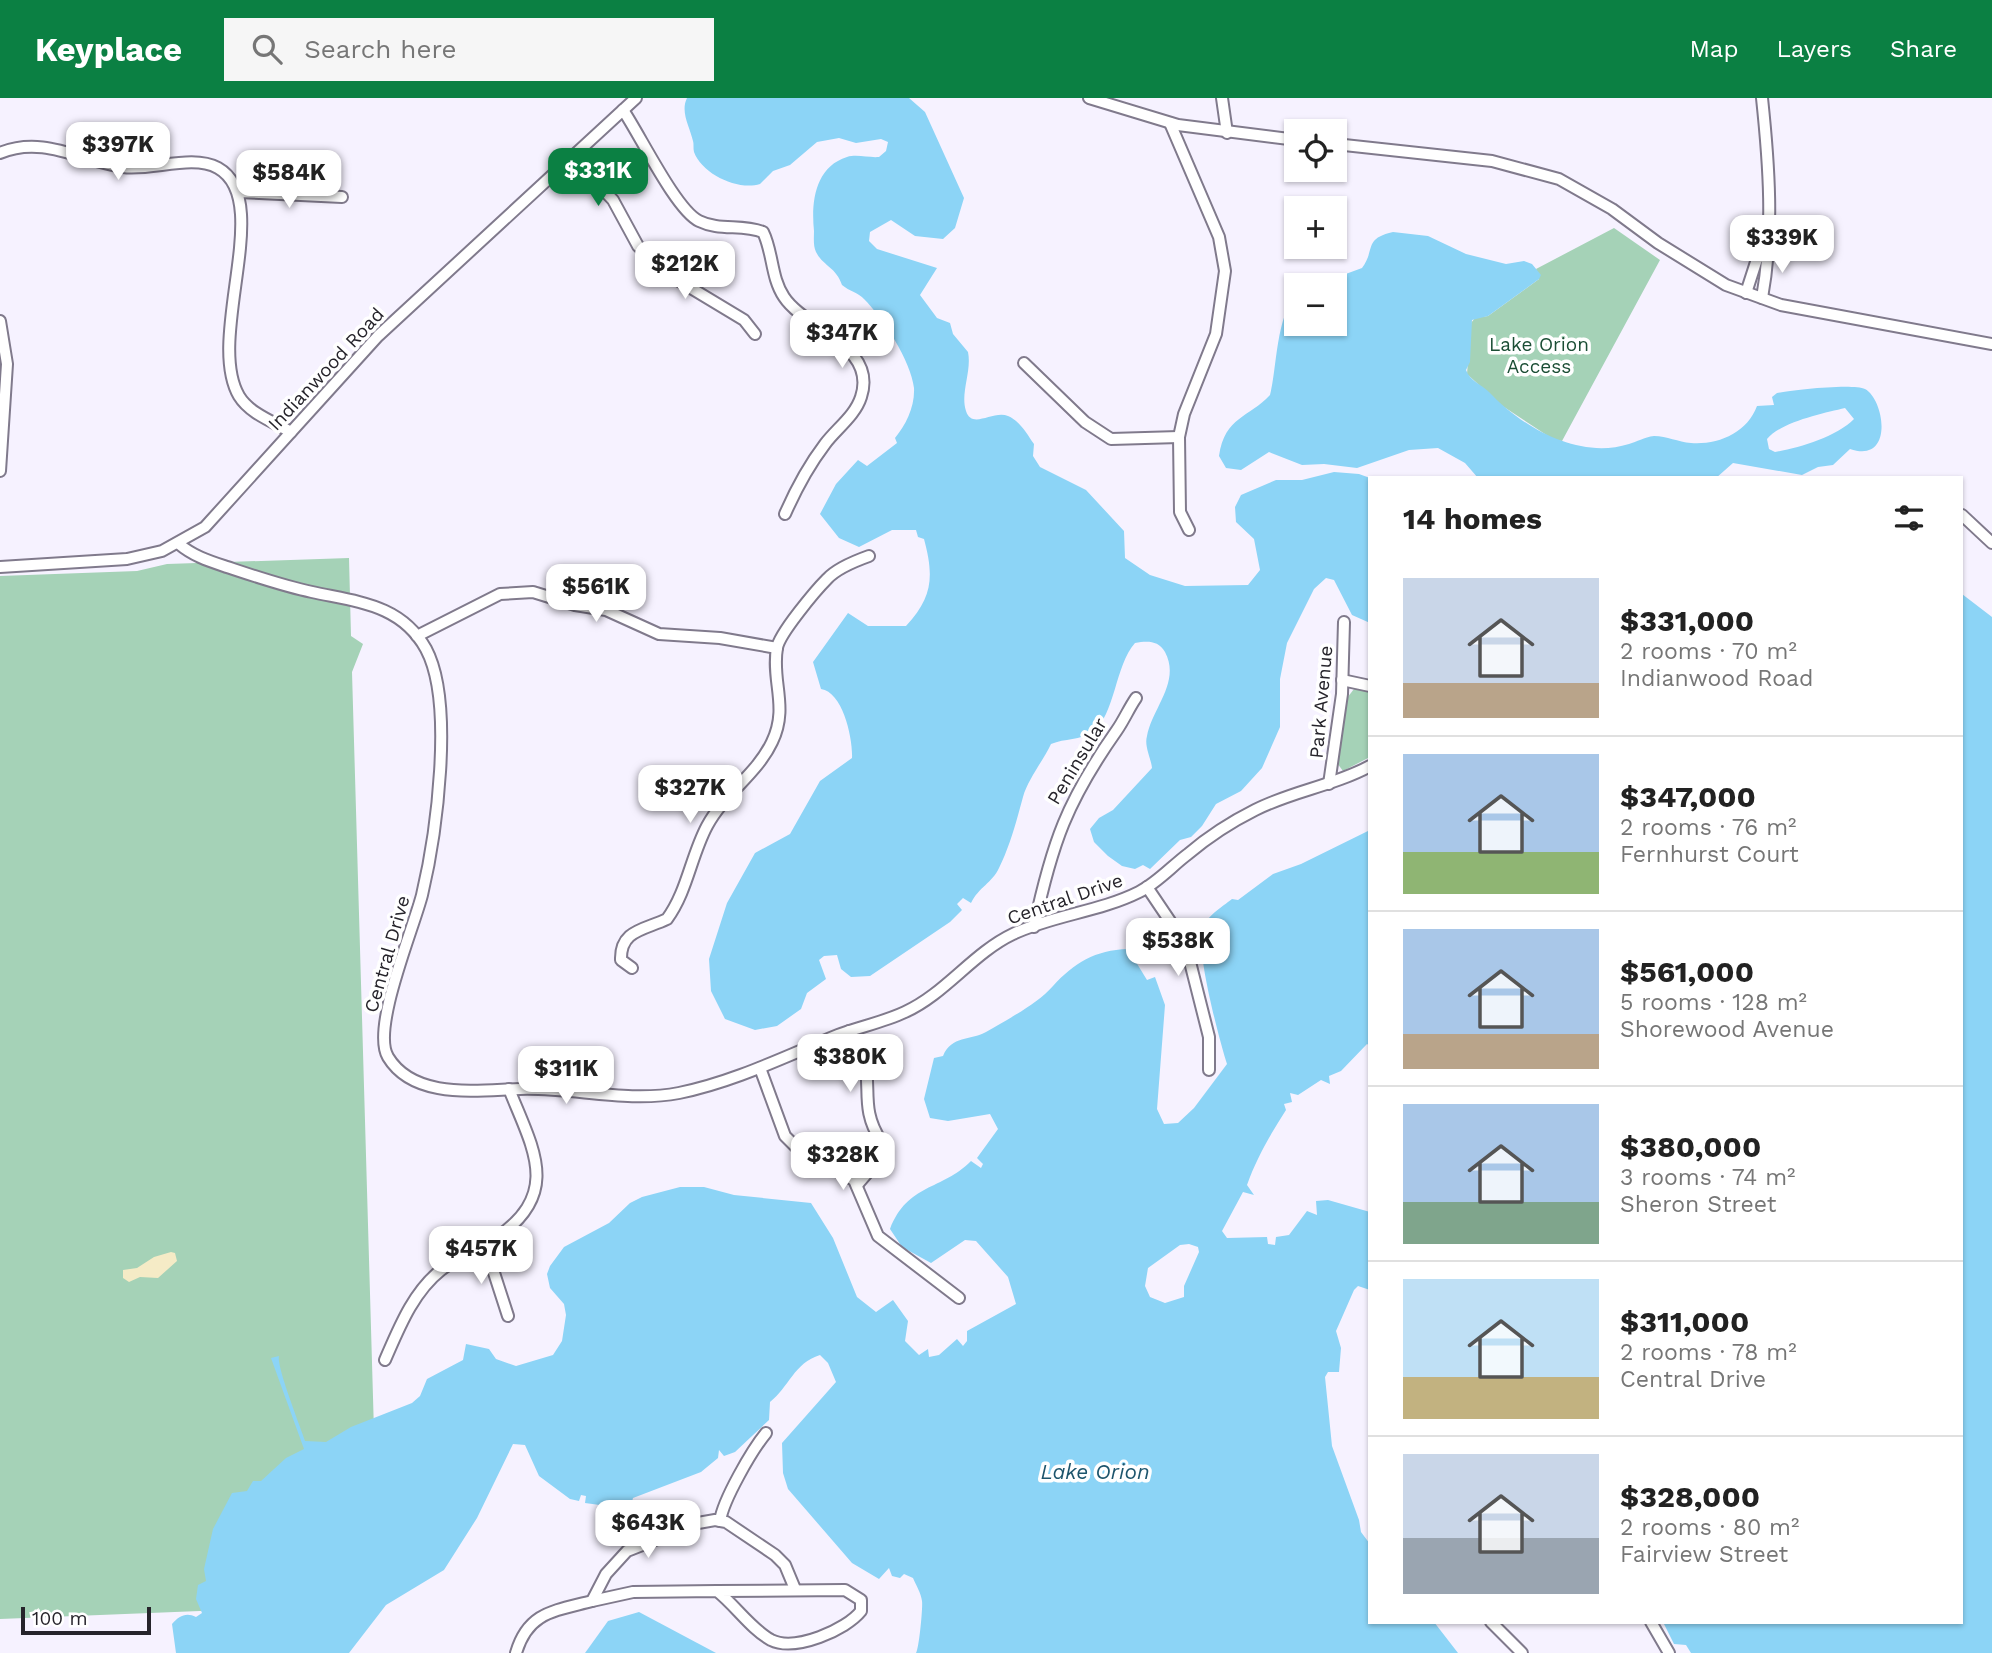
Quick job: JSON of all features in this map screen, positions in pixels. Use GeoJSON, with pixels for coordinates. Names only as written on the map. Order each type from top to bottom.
{"type":"FeatureCollection","features":[{"type":"Feature","properties":{"kind":"street","name":"Indianwood Road"},"geometry":{"type":"LineString","coordinates":[[0,566],[127,559],[179,544],[205,527],[385,329],[636,98]]}},
{"type":"Feature","properties":{"kind":"street"},"geometry":{"type":"LineString","coordinates":[[1089,98],[1170,123],[1284,139]]}},
{"type":"Feature","properties":{"kind":"street"},"geometry":{"type":"LineString","coordinates":[[1222,98],[1227,132]]}},
{"type":"Feature","properties":{"kind":"street"},"geometry":{"type":"LineString","coordinates":[[1762,98],[1769,178],[1766,252],[1768,264],[1762,298]]}},
{"type":"Feature","properties":{"kind":"street"},"geometry":{"type":"LineString","coordinates":[[623,110],[680,204],[697,220],[711,225],[749,227],[763,232],[769,243],[771,263],[787,302],[846,348],[858,366],[863,384],[861,398],[815,458],[785,514]]}},
{"type":"Feature","properties":{"kind":"street"},"geometry":{"type":"LineString","coordinates":[[1170,123],[1220,237],[1225,271],[1216,334],[1184,414],[1179,437],[1180,512],[1189,530]]}},
{"type":"Feature","properties":{"kind":"street"},"geometry":{"type":"LineString","coordinates":[[1347,145],[1492,161],[1559,179],[1612,209],[1658,243],[1726,285],[1746,293],[1781,305],[1992,344]]}},
{"type":"Feature","properties":{"kind":"street"},"geometry":{"type":"LineString","coordinates":[[0,153],[25,146],[46,146],[83,159],[132,168],[203,163],[217,168],[231,178],[238,192],[242,215],[230,312],[228,355],[231,377],[240,398],[258,415],[291,432]]}},
{"type":"Feature","properties":{"kind":"street"},"geometry":{"type":"LineString","coordinates":[[572,157],[613,200],[638,246],[666,273],[744,320],[755,334]]}},
{"type":"Feature","properties":{"kind":"street"},"geometry":{"type":"LineString","coordinates":[[238,192],[342,197]]}},
{"type":"Feature","properties":{"kind":"street"},"geometry":{"type":"LineString","coordinates":[[1746,293],[1757,259],[1766,252]]}},
{"type":"Feature","properties":{"kind":"street"},"geometry":{"type":"LineString","coordinates":[[0,321],[7,364],[0,471]]}},
{"type":"Feature","properties":{"kind":"street"},"geometry":{"type":"LineString","coordinates":[[1024,363],[1086,422],[1111,439],[1179,437]]}},
{"type":"Feature","properties":{"kind":"street"},"geometry":{"type":"LineString","coordinates":[[1963,515],[1992,543]]}},
{"type":"Feature","properties":{"kind":"street","name":"Central Drive"},"geometry":{"type":"LineString","coordinates":[[179,544],[202,558],[240,571],[310,592],[377,606],[405,622],[427,652],[436,677],[441,740],[431,847],[412,930],[385,1014],[384,1052],[394,1066],[415,1082],[429,1086],[457,1090],[509,1089],[648,1097],[678,1093],[760,1068],[849,1031],[905,1012],[999,941],[1034,927],[1111,904],[1147,887],[1189,852],[1281,796],[1329,785],[1368,767]]}},
{"type":"Feature","properties":{"kind":"street"},"geometry":{"type":"LineString","coordinates":[[632,968],[621,960],[624,941],[630,933],[667,919],[684,887],[706,827],[720,805],[766,754],[773,741],[781,707],[777,648],[826,579],[869,556]]}},
{"type":"Feature","properties":{"kind":"street"},"geometry":{"type":"LineString","coordinates":[[416,636],[500,594],[533,592],[575,605],[606,610],[659,634],[720,638],[777,648]]}},
{"type":"Feature","properties":{"kind":"street","name":"Park Avenue"},"geometry":{"type":"LineString","coordinates":[[1329,785],[1342,680],[1344,622]]}},
{"type":"Feature","properties":{"kind":"street"},"geometry":{"type":"LineString","coordinates":[[1342,680],[1368,686]]}},
{"type":"Feature","properties":{"kind":"street","name":"Peninsular"},"geometry":{"type":"LineString","coordinates":[[1034,927],[1053,846],[1065,816],[1096,757],[1136,698]]}},
{"type":"Feature","properties":{"kind":"street"},"geometry":{"type":"LineString","coordinates":[[1147,887],[1178,933],[1188,954],[1209,1037],[1209,1070]]}},
{"type":"Feature","properties":{"kind":"street"},"geometry":{"type":"LineString","coordinates":[[849,1031],[863,1056],[866,1107],[881,1141],[876,1163],[857,1185]]}},
{"type":"Feature","properties":{"kind":"street"},"geometry":{"type":"LineString","coordinates":[[760,1068],[785,1136],[801,1152],[842,1171],[857,1185],[878,1236],[959,1298]]}},
{"type":"Feature","properties":{"kind":"street"},"geometry":{"type":"LineString","coordinates":[[385,1360],[418,1295],[440,1271],[516,1224],[531,1206],[537,1189],[538,1170],[533,1149],[509,1089]]}},
{"type":"Feature","properties":{"kind":"street"},"geometry":{"type":"LineString","coordinates":[[485,1245],[508,1316]]}},
{"type":"Feature","properties":{"kind":"street"},"geometry":{"type":"LineString","coordinates":[[720,1521],[721,1511],[746,1463],[766,1433]]}},
{"type":"Feature","properties":{"kind":"street"},"geometry":{"type":"LineString","coordinates":[[592,1601],[606,1574],[627,1551],[698,1523],[720,1521],[775,1555],[785,1565],[795,1589]]}},
{"type":"Feature","properties":{"kind":"street"},"geometry":{"type":"LineString","coordinates":[[516,1653],[529,1623],[544,1615],[633,1592],[795,1589],[845,1590],[861,1600],[861,1611],[841,1629],[783,1643],[771,1640],[717,1591]]}},
{"type":"Feature","properties":{"kind":"street"},"geometry":{"type":"LineString","coordinates":[[1493,1624],[1522,1653]]}},
{"type":"Feature","properties":{"kind":"street"},"geometry":{"type":"LineString","coordinates":[[1652,1624],[1669,1653]]}},
{"type":"Feature","properties":{"kind":"green space","name":"Lake Orion Access"},"geometry":{"type":"Polygon","coordinates":[[[1614,228],[1660,260],[1562,441],[1554,440],[1501,405],[1467,374],[1471,323],[1475,318],[1488,316],[1539,279],[1536,269],[1614,228]]]}},
{"type":"Feature","properties":{"kind":"green space"},"geometry":{"type":"Polygon","coordinates":[[[349,558],[351,636],[363,644],[352,672],[379,1604],[0,1619],[0,576],[137,571],[167,564],[349,558]]]}},
{"type":"Feature","properties":{"kind":"green space"},"geometry":{"type":"Polygon","coordinates":[[[1354,689],[1368,692],[1368,758],[1343,771],[1337,763],[1347,698],[1354,689]]]}},
{"type":"Feature","properties":{"kind":"sand"},"geometry":{"type":"Polygon","coordinates":[[[175,1253],[177,1261],[158,1278],[140,1277],[129,1282],[123,1278],[123,1270],[137,1268],[154,1257],[175,1253]]]}},
{"type":"Feature","properties":{"kind":"water"},"geometry":{"type":"Polygon","coordinates":[[[687,98],[909,98],[925,112],[964,198],[955,228],[943,239],[915,236],[891,220],[870,232],[869,241],[877,249],[937,268],[920,295],[937,318],[950,323],[953,334],[968,352],[969,367],[964,397],[969,416],[978,419],[1002,415],[1016,421],[1034,444],[1033,456],[1040,467],[1086,490],[1124,531],[1125,558],[1150,575],[1185,586],[1248,585],[1260,570],[1254,539],[1236,522],[1235,507],[1241,495],[1276,480],[1302,480],[1334,472],[1368,477],[1368,622],[1352,615],[1334,580],[1326,578],[1314,589],[1287,643],[1280,679],[1280,727],[1262,768],[1241,791],[1216,804],[1202,826],[1191,837],[1180,840],[1150,869],[1143,865],[1135,869],[1122,866],[1108,856],[1094,842],[1090,829],[1099,818],[1113,810],[1152,768],[1146,740],[1168,684],[1169,663],[1165,652],[1156,643],[1135,643],[1128,652],[1111,702],[1100,724],[1083,736],[1051,744],[1025,790],[1010,842],[999,868],[971,903],[963,898],[957,904],[962,910],[950,922],[870,976],[851,977],[841,969],[837,955],[824,956],[819,960],[826,979],[807,993],[801,1009],[777,1026],[755,1030],[725,1019],[711,991],[709,959],[727,903],[755,853],[790,834],[820,781],[852,758],[851,740],[841,707],[829,692],[821,689],[813,662],[848,613],[868,626],[906,626],[922,605],[930,575],[924,539],[918,537],[916,530],[892,530],[859,547],[839,538],[820,514],[836,484],[858,460],[867,466],[897,443],[895,438],[906,421],[913,402],[912,377],[895,340],[864,299],[842,285],[836,274],[819,257],[814,244],[813,209],[817,187],[822,177],[836,162],[847,157],[879,157],[886,151],[888,142],[881,139],[856,143],[839,138],[817,142],[790,165],[773,171],[760,184],[742,185],[713,174],[698,160],[685,114],[687,98]]]}},
{"type":"Feature","properties":{"kind":"water"},"geometry":{"type":"Polygon","coordinates":[[[1393,232],[1428,236],[1466,254],[1506,264],[1524,261],[1532,264],[1541,275],[1539,279],[1488,316],[1472,320],[1470,362],[1466,370],[1473,380],[1502,405],[1534,428],[1552,437],[1590,448],[1610,448],[1654,436],[1691,443],[1711,442],[1739,430],[1757,406],[1774,405],[1772,397],[1777,393],[1858,387],[1872,395],[1877,405],[1882,429],[1879,440],[1874,448],[1864,451],[1850,449],[1833,465],[1818,467],[1802,475],[1733,463],[1718,476],[1476,476],[1465,463],[1438,448],[1409,450],[1357,468],[1324,464],[1302,465],[1269,452],[1241,470],[1226,468],[1219,456],[1227,433],[1232,425],[1270,395],[1284,318],[1284,336],[1347,336],[1347,274],[1362,268],[1374,241],[1393,232]],[[1845,408],[1803,419],[1782,428],[1767,439],[1769,449],[1775,452],[1817,441],[1854,419],[1845,408]]]}},
{"type":"Feature","properties":{"kind":"water"},"geometry":{"type":"Polygon","coordinates":[[[1963,595],[1992,617],[1992,1653],[1691,1653],[1686,1645],[1674,1644],[1664,1624],[1963,1624],[1963,595]]]}},
{"type":"Feature","properties":{"kind":"water","name":"Lake Orion"},"geometry":{"type":"Polygon","coordinates":[[[1368,831],[1368,1045],[1341,1071],[1329,1076],[1330,1084],[1321,1080],[1298,1095],[1290,1093],[1292,1102],[1284,1104],[1286,1110],[1264,1146],[1247,1185],[1254,1195],[1243,1192],[1222,1231],[1227,1238],[1267,1237],[1268,1244],[1275,1245],[1276,1237],[1289,1235],[1307,1211],[1317,1215],[1316,1201],[1328,1200],[1368,1211],[1368,1289],[1358,1286],[1354,1290],[1336,1331],[1341,1348],[1339,1372],[1328,1372],[1325,1377],[1332,1446],[1361,1532],[1368,1541],[1368,1624],[1436,1624],[1458,1653],[916,1653],[922,1605],[921,1595],[913,1578],[904,1574],[900,1578],[892,1576],[889,1568],[879,1579],[852,1563],[788,1489],[783,1473],[782,1443],[836,1382],[828,1363],[820,1355],[798,1369],[770,1402],[769,1420],[735,1452],[724,1456],[719,1450],[718,1458],[701,1472],[633,1498],[632,1502],[607,1506],[585,1503],[586,1496],[581,1495],[579,1501],[570,1499],[539,1476],[525,1445],[513,1444],[477,1518],[444,1570],[386,1605],[349,1653],[176,1653],[172,1624],[183,1616],[196,1617],[202,1613],[196,1599],[198,1585],[206,1581],[204,1569],[213,1529],[232,1493],[247,1491],[253,1481],[261,1481],[286,1458],[304,1449],[271,1358],[279,1356],[285,1384],[305,1441],[326,1442],[351,1427],[412,1403],[420,1396],[427,1379],[463,1360],[466,1344],[489,1349],[496,1359],[516,1366],[553,1355],[562,1341],[566,1315],[564,1304],[550,1288],[547,1274],[550,1266],[564,1247],[609,1223],[630,1203],[642,1197],[680,1187],[704,1187],[734,1195],[811,1203],[833,1238],[857,1297],[876,1312],[893,1300],[908,1321],[905,1341],[919,1355],[928,1349],[929,1357],[939,1355],[957,1339],[963,1346],[967,1341],[967,1331],[1016,1304],[1008,1277],[976,1241],[965,1240],[931,1263],[902,1247],[890,1229],[897,1214],[916,1195],[960,1171],[971,1161],[981,1168],[983,1164],[977,1158],[998,1129],[990,1114],[948,1121],[930,1118],[924,1099],[934,1058],[943,1056],[956,1042],[980,1035],[1021,1011],[1046,993],[1077,964],[1105,952],[1128,949],[1147,980],[1155,977],[1165,1005],[1157,1109],[1164,1124],[1178,1123],[1194,1108],[1227,1064],[1205,975],[1202,930],[1215,912],[1232,899],[1238,900],[1273,874],[1301,864],[1368,831]],[[1180,1245],[1148,1268],[1145,1286],[1150,1297],[1165,1303],[1184,1297],[1184,1286],[1199,1252],[1198,1247],[1180,1245]]]}},
{"type":"Feature","properties":{"kind":"water"},"geometry":{"type":"Polygon","coordinates":[[[639,1612],[716,1653],[585,1653],[608,1621],[639,1612]]]}}]}
